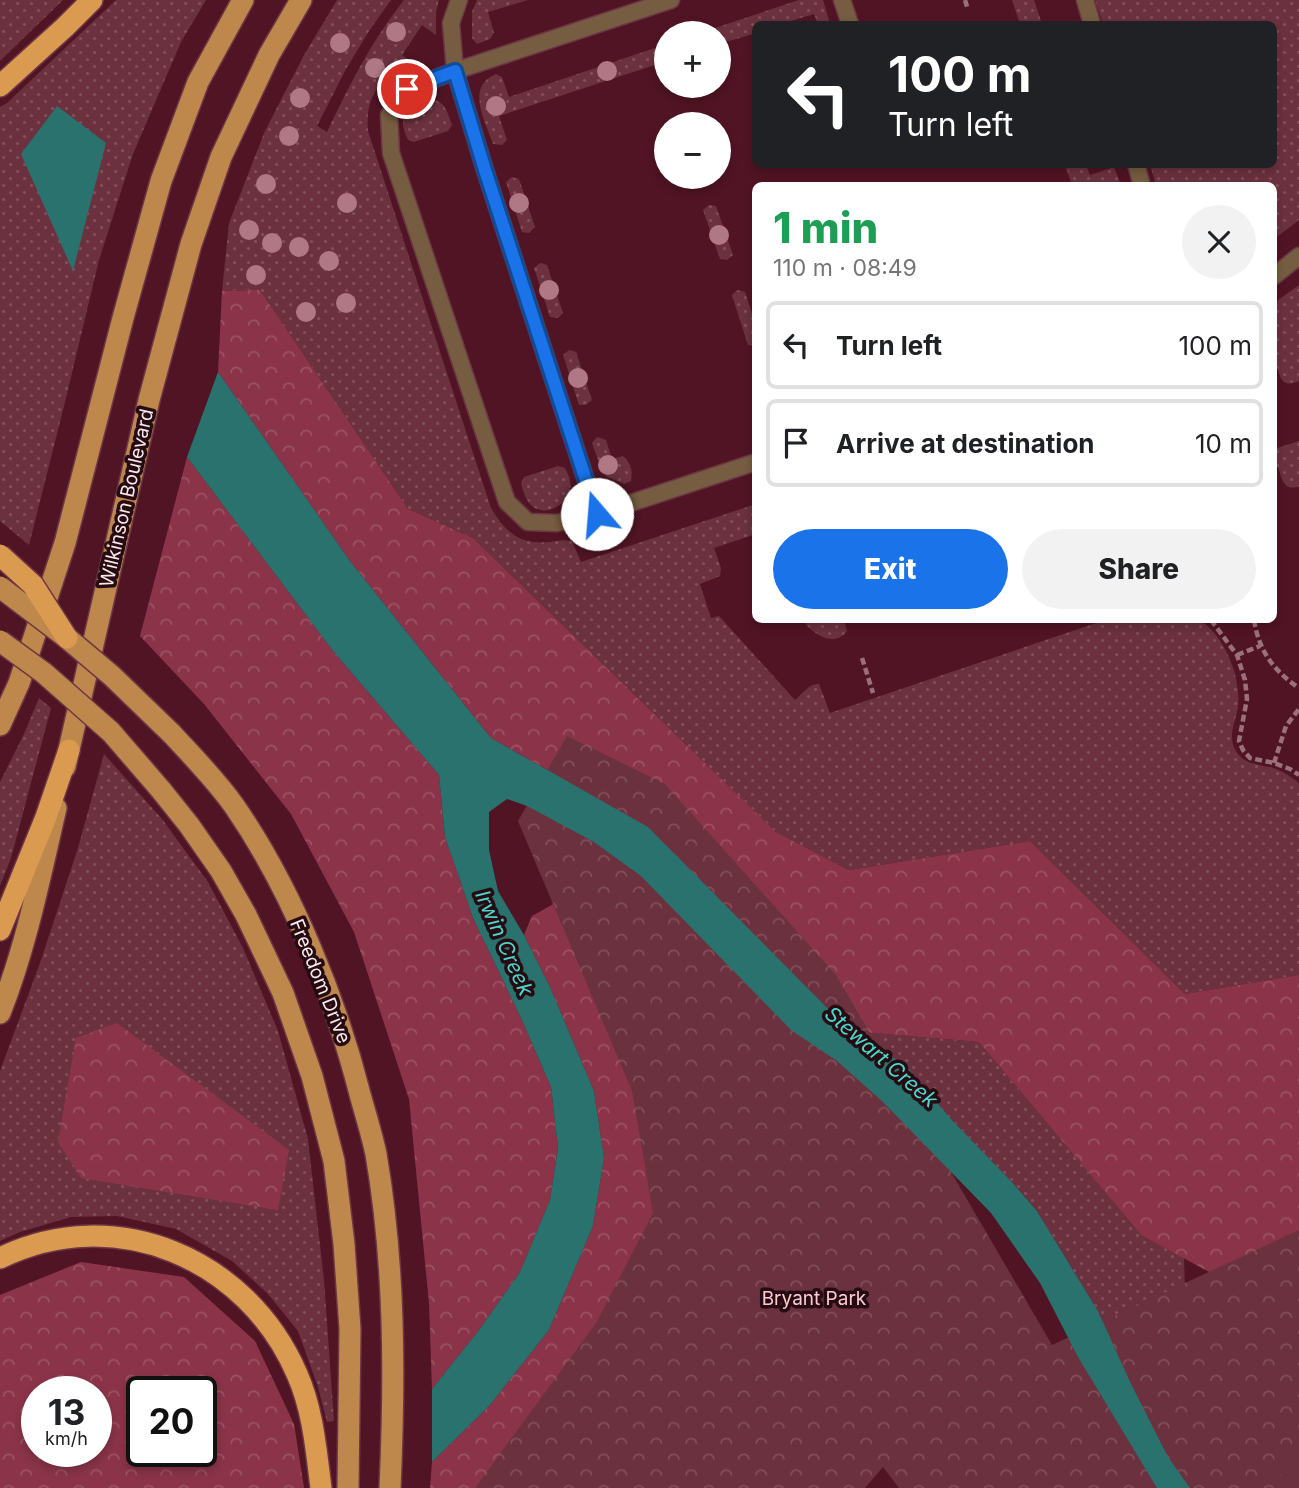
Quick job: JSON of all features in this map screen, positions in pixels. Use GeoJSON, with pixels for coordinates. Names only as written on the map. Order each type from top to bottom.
{"type":"FeatureCollection","features":[{"type":"Feature","properties":{"kind":"highway"},"geometry":{"type":"LineString","coordinates":[[0,86],[93,0]]}},
{"type":"Feature","properties":{"kind":"highway"},"geometry":{"type":"LineString","coordinates":[[0,555],[33,585],[67,638]]}},
{"type":"Feature","properties":{"kind":"highway"},"geometry":{"type":"LineString","coordinates":[[0,930],[46,817],[69,750]]}},
{"type":"Feature","properties":{"kind":"highway"},"geometry":{"type":"LineString","coordinates":[[0,1258],[39,1243],[83,1236],[119,1237],[183,1255],[222,1278],[239,1292],[273,1329],[297,1374],[313,1422],[321,1488]]}},
{"type":"Feature","properties":{"kind":"main road"},"geometry":{"type":"LineString","coordinates":[[0,725],[19,683],[65,544],[161,180],[198,82],[243,0]]}},
{"type":"Feature","properties":{"kind":"main road","name":"Wilkinson Boulevard"},"geometry":{"type":"LineString","coordinates":[[0,1013],[9,991],[38,888],[149,400],[191,244],[221,157],[269,55],[301,0]]}},
{"type":"Feature","properties":{"kind":"main road","name":"Freedom Drive"},"geometry":{"type":"LineString","coordinates":[[0,587],[112,676],[172,734],[224,793],[254,836],[285,894],[323,977],[353,1063],[376,1153],[387,1240],[392,1328],[390,1488]]}},
{"type":"Feature","properties":{"kind":"main road","name":"Freedom Drive"},"geometry":{"type":"LineString","coordinates":[[0,641],[44,673],[111,732],[161,790],[221,871],[246,915],[283,993],[312,1076],[334,1161],[350,1329],[348,1488]]}},
{"type":"Feature","properties":{"kind":"lane"},"geometry":{"type":"LineString","coordinates":[[459,0],[452,23],[455,71],[597,514]]}},
{"type":"Feature","properties":{"kind":"lane"},"geometry":{"type":"LineString","coordinates":[[671,0],[407,89],[388,115],[391,153],[507,502],[528,522],[557,523],[597,514],[752,463]]}},
{"type":"Feature","properties":{"kind":"lane"},"geometry":{"type":"LineString","coordinates":[[842,0],[849,21]]}},
{"type":"Feature","properties":{"kind":"lane"},"geometry":{"type":"LineString","coordinates":[[1085,0],[1091,21]]}},
{"type":"Feature","properties":{"kind":"lane"},"geometry":{"type":"LineString","coordinates":[[1277,274],[1299,256]]}},
{"type":"Feature","properties":{"kind":"path"},"geometry":{"type":"LineString","coordinates":[[965,0],[968,10]]}},
{"type":"Feature","properties":{"kind":"path"},"geometry":{"type":"LineString","coordinates":[[1213,623],[1237,655],[1245,680],[1247,699],[1239,741],[1243,750],[1250,758],[1274,762],[1299,775]]}},
{"type":"Feature","properties":{"kind":"path"},"geometry":{"type":"LineString","coordinates":[[1255,623],[1260,646],[1270,662],[1299,688]]}},
{"type":"Feature","properties":{"kind":"path"},"geometry":{"type":"LineString","coordinates":[[1237,655],[1260,646]]}},
{"type":"Feature","properties":{"kind":"path"},"geometry":{"type":"LineString","coordinates":[[862,658],[873,693]]}},
{"type":"Feature","properties":{"kind":"path"},"geometry":{"type":"LineString","coordinates":[[1274,762],[1286,726],[1299,709]]}},
{"type":"Feature","properties":{"kind":"green space"},"geometry":{"type":"Polygon","coordinates":[[[0,0],[63,0],[0,61],[0,0]]]}},
{"type":"Feature","properties":{"kind":"green space"},"geometry":{"type":"Polygon","coordinates":[[[116,0],[206,0],[181,42],[133,154],[99,260],[29,545],[0,521],[0,107],[116,0]]]}},
{"type":"Feature","properties":{"kind":"green space"},"geometry":{"type":"Polygon","coordinates":[[[337,0],[391,0],[346,69],[317,126],[327,132],[362,64],[404,0],[439,0],[436,35],[422,25],[402,55],[415,64],[393,75],[378,88],[369,106],[368,131],[491,508],[508,531],[530,541],[572,541],[581,562],[752,505],[752,535],[714,548],[721,568],[720,576],[700,584],[711,618],[719,616],[795,700],[809,687],[819,684],[830,713],[1096,623],[1204,623],[1217,636],[1234,670],[1238,706],[1232,741],[1237,753],[1245,760],[1279,770],[1299,783],[1299,975],[1185,994],[1030,841],[849,870],[776,832],[473,538],[408,509],[260,290],[222,291],[229,223],[265,131],[304,55],[337,0]]]}},
{"type":"Feature","properties":{"kind":"green space"},"geometry":{"type":"Polygon","coordinates":[[[477,0],[528,0],[488,12],[494,33],[490,39],[477,44],[472,38],[472,12],[477,0]]]}},
{"type":"Feature","properties":{"kind":"green space"},"geometry":{"type":"Polygon","coordinates":[[[799,0],[823,0],[829,21],[817,21],[814,14],[791,21],[752,21],[752,34],[731,40],[731,23],[799,0]]]}},
{"type":"Feature","properties":{"kind":"green space"},"geometry":{"type":"Polygon","coordinates":[[[1012,0],[1034,0],[1041,21],[1019,21],[1012,0]]]}},
{"type":"Feature","properties":{"kind":"green space"},"geometry":{"type":"Polygon","coordinates":[[[1095,0],[1299,0],[1299,220],[1277,237],[1277,182],[1155,182],[1151,168],[1277,168],[1277,21],[1102,21],[1095,0]]]}},
{"type":"Feature","properties":{"kind":"green space"},"geometry":{"type":"Polygon","coordinates":[[[654,48],[654,65],[499,116],[507,140],[502,145],[493,144],[482,115],[479,96],[481,87],[496,74],[502,77],[509,97],[654,48]]]}},
{"type":"Feature","properties":{"kind":"green space"},"geometry":{"type":"Polygon","coordinates":[[[429,97],[445,107],[452,125],[448,131],[414,142],[408,140],[403,124],[405,112],[414,103],[429,97]]]}},
{"type":"Feature","properties":{"kind":"green space"},"geometry":{"type":"Polygon","coordinates":[[[1066,168],[1087,168],[1090,175],[1114,168],[1120,182],[1071,182],[1066,168]]]}},
{"type":"Feature","properties":{"kind":"green space"},"geometry":{"type":"Polygon","coordinates":[[[512,177],[519,179],[535,227],[529,233],[522,232],[506,182],[512,177]]]}},
{"type":"Feature","properties":{"kind":"green space"},"geometry":{"type":"Polygon","coordinates":[[[709,205],[716,206],[733,255],[727,260],[720,259],[703,210],[709,205]]]}},
{"type":"Feature","properties":{"kind":"green space"},"geometry":{"type":"Polygon","coordinates":[[[540,263],[547,265],[563,313],[558,318],[550,317],[534,268],[540,263]]]}},
{"type":"Feature","properties":{"kind":"green space"},"geometry":{"type":"Polygon","coordinates":[[[1299,285],[1299,381],[1285,383],[1277,367],[1277,301],[1299,285]]]}},
{"type":"Feature","properties":{"kind":"green space"},"geometry":{"type":"Polygon","coordinates":[[[260,290],[408,509],[473,538],[776,832],[849,870],[1030,841],[1185,994],[1299,975],[1299,1255],[1235,1286],[1141,1235],[979,1042],[850,1031],[648,827],[491,738],[350,561],[218,372],[222,291],[260,290]]]}},
{"type":"Feature","properties":{"kind":"green space"},"geometry":{"type":"Polygon","coordinates":[[[737,290],[745,292],[752,314],[752,346],[748,345],[732,295],[737,290]]]}},
{"type":"Feature","properties":{"kind":"green space"},"geometry":{"type":"Polygon","coordinates":[[[569,350],[576,352],[592,400],[586,405],[579,405],[563,355],[569,350]]]}},
{"type":"Feature","properties":{"kind":"green space"},"geometry":{"type":"Polygon","coordinates":[[[597,437],[606,440],[612,459],[623,456],[628,462],[631,481],[624,484],[607,477],[592,443],[597,437]]]}},
{"type":"Feature","properties":{"kind":"green space"},"geometry":{"type":"Polygon","coordinates":[[[1299,441],[1299,486],[1290,487],[1284,483],[1277,467],[1277,448],[1299,441]]]}},
{"type":"Feature","properties":{"kind":"green space"},"geometry":{"type":"Polygon","coordinates":[[[187,457],[333,651],[439,775],[445,837],[473,918],[551,1087],[558,1148],[550,1200],[520,1272],[432,1389],[429,1303],[409,1099],[354,932],[291,814],[204,704],[140,636],[187,457]]]}},
{"type":"Feature","properties":{"kind":"green space"},"geometry":{"type":"Polygon","coordinates":[[[558,466],[565,468],[569,478],[568,496],[553,509],[535,508],[524,494],[521,483],[524,477],[558,466]]]}},
{"type":"Feature","properties":{"kind":"green space"},"geometry":{"type":"Polygon","coordinates":[[[805,623],[845,623],[847,631],[835,639],[829,639],[811,630],[805,623]]]}},
{"type":"Feature","properties":{"kind":"green space"},"geometry":{"type":"Polygon","coordinates":[[[39,698],[51,708],[11,858],[0,886],[0,782],[39,698]]]}},
{"type":"Feature","properties":{"kind":"green space","name":"Bryant Park"},"geometry":{"type":"Polygon","coordinates":[[[567,736],[665,784],[836,975],[1052,1345],[1299,1230],[1299,1488],[899,1488],[883,1467],[865,1488],[475,1488],[596,1323],[653,1213],[632,1091],[518,821],[567,736]]]}},
{"type":"Feature","properties":{"kind":"green space"},"geometry":{"type":"Polygon","coordinates":[[[104,754],[162,819],[208,882],[243,948],[278,1031],[308,1139],[324,1280],[334,1421],[327,1422],[298,1331],[268,1294],[232,1261],[176,1229],[117,1216],[71,1217],[20,1232],[0,1241],[0,1071],[78,848],[104,754]]]}},
{"type":"Feature","properties":{"kind":"green space"},"geometry":{"type":"Polygon","coordinates":[[[559,901],[883,1444],[813,1488],[430,1488],[432,1462],[490,1405],[549,1330],[593,1226],[604,1158],[594,1091],[550,987],[524,935],[532,916],[559,901]]]}},
{"type":"Feature","properties":{"kind":"green space"},"geometry":{"type":"Polygon","coordinates":[[[117,1023],[289,1150],[278,1210],[81,1178],[58,1142],[76,1038],[117,1023]]]}},
{"type":"Feature","properties":{"kind":"green space"},"geometry":{"type":"Polygon","coordinates":[[[850,1031],[979,1042],[1141,1235],[1184,1258],[1186,1317],[1131,1384],[1098,1311],[1037,1211],[950,1118],[850,1031]]]}},
{"type":"Feature","properties":{"kind":"green space"},"geometry":{"type":"Polygon","coordinates":[[[81,1262],[184,1277],[255,1341],[294,1424],[304,1488],[0,1488],[0,1295],[81,1262]]]}},
{"type":"Feature","properties":{"kind":"green space"},"geometry":{"type":"Polygon","coordinates":[[[1299,1451],[1299,1488],[1288,1488],[1273,1460],[1299,1451]]]}},
{"type":"Feature","properties":{"kind":"water"},"geometry":{"type":"Polygon","coordinates":[[[57,106],[106,143],[73,271],[21,154],[57,106]]]}},
{"type":"Feature","properties":{"kind":"water"},"geometry":{"type":"Polygon","coordinates":[[[218,372],[350,561],[491,738],[648,827],[850,1031],[905,1065],[950,1118],[1011,1181],[1037,1211],[1098,1311],[1168,1457],[1190,1488],[1157,1488],[1078,1357],[1040,1283],[991,1213],[883,1102],[837,1061],[791,1030],[641,876],[594,842],[527,806],[507,799],[489,812],[489,850],[498,891],[550,987],[594,1091],[604,1158],[593,1226],[549,1330],[490,1405],[432,1462],[432,1389],[520,1272],[550,1200],[558,1148],[551,1087],[473,918],[445,837],[439,775],[333,651],[187,457],[218,372]]]}},
{"type":"Feature","properties":{"kind":"route"},"geometry":{"type":"LineString","coordinates":[[407,89],[455,71],[597,514]]}},
{"type":"Feature","properties":{"kind":"water label","name":"Irwin Creek"},"geometry":{"type":"Point","coordinates":[504,943]}},
{"type":"Feature","properties":{"kind":"water label","name":"Stewart Creek"},"geometry":{"type":"Point","coordinates":[881,1057]}}]}
